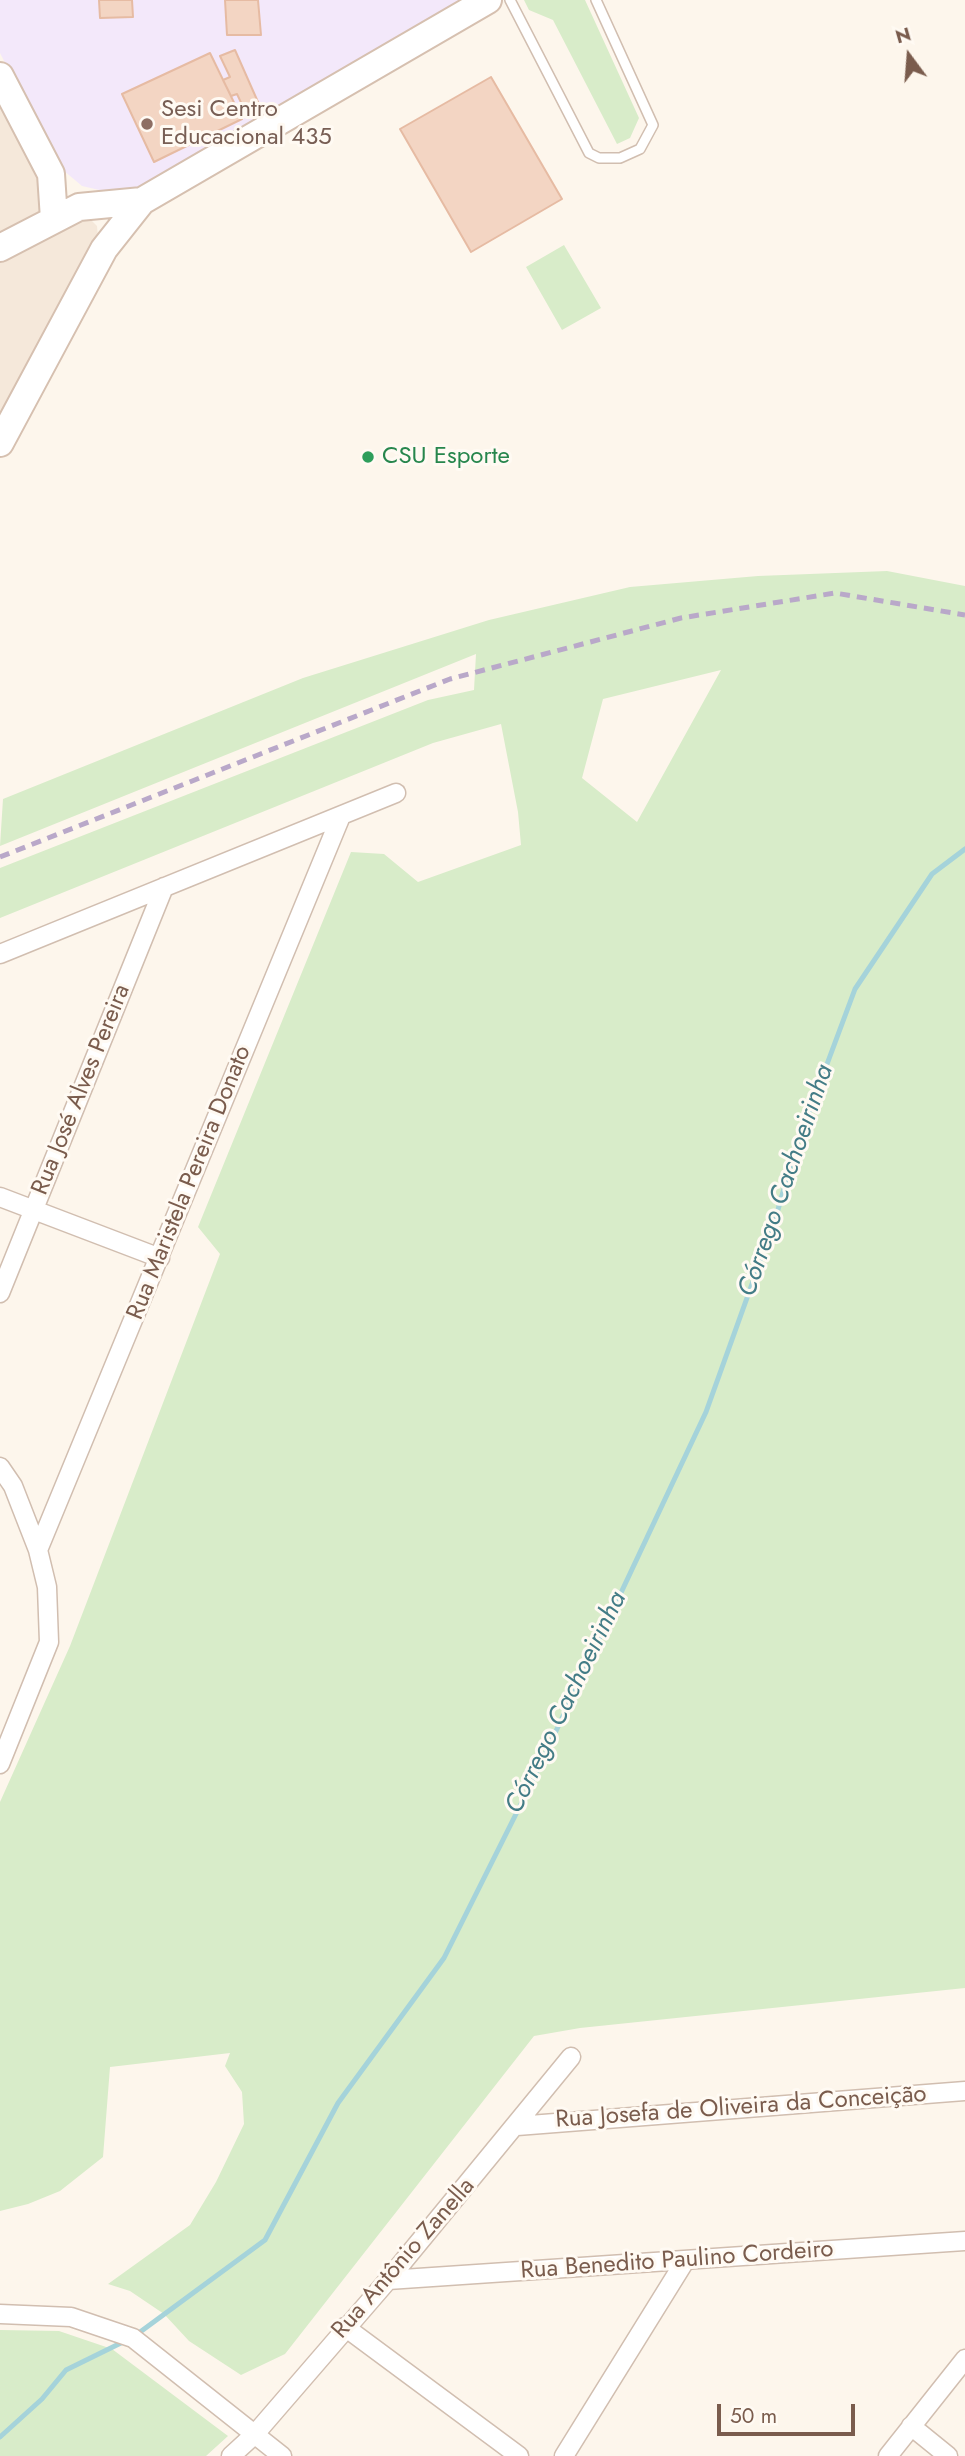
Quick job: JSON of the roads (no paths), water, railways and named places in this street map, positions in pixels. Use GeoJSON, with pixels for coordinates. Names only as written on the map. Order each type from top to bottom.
{"type":"FeatureCollection","features":[{"type":"Feature","properties":{"kind":"street"},"geometry":{"type":"LineString","coordinates":[[0,443],[104,249],[142,201],[488,0]]}},
{"type":"Feature","properties":{"kind":"street"},"geometry":{"type":"LineString","coordinates":[[0,76],[51,174],[54,219]]}},
{"type":"Feature","properties":{"kind":"street"},"geometry":{"type":"LineString","coordinates":[[51,174],[97,203],[103,223],[104,249]]}},
{"type":"Feature","properties":{"kind":"street"},"geometry":{"type":"LineString","coordinates":[[0,248],[54,219],[97,203],[142,201]]}},
{"type":"Feature","properties":{"kind":"street"},"geometry":{"type":"LineString","coordinates":[[0,954],[396,793]]}},
{"type":"Feature","properties":{"kind":"street","name":"Rua Maristela Pereira Donato"},"geometry":{"type":"LineString","coordinates":[[38,1549],[341,816]]}},
{"type":"Feature","properties":{"kind":"street","name":"Rua José Alves Pereira"},"geometry":{"type":"LineString","coordinates":[[0,1293],[164,887]]}},
{"type":"Feature","properties":{"kind":"street"},"geometry":{"type":"LineString","coordinates":[[0,1197],[160,1258]]}},
{"type":"Feature","properties":{"kind":"street"},"geometry":{"type":"LineString","coordinates":[[0,1467],[13,1486],[38,1549],[47,1587],[49,1642],[0,1764]]}},
{"type":"Feature","properties":{"kind":"street","name":"Rua Antônio Zanella"},"geometry":{"type":"LineString","coordinates":[[230,2456],[255,2434],[388,2280],[571,2057]]}},
{"type":"Feature","properties":{"kind":"street","name":"Rua Josefa de Oliveira da Conceição"},"geometry":{"type":"LineString","coordinates":[[517,2126],[965,2091]]}},
{"type":"Feature","properties":{"kind":"street","name":"Rua Benedito Paulino Cordeiro"},"geometry":{"type":"LineString","coordinates":[[388,2280],[965,2241]]}},
{"type":"Feature","properties":{"kind":"street"},"geometry":{"type":"LineString","coordinates":[[564,2456],[685,2261]]}},
{"type":"Feature","properties":{"kind":"street"},"geometry":{"type":"LineString","coordinates":[[0,2314],[71,2317],[133,2338],[282,2456]]}},
{"type":"Feature","properties":{"kind":"street"},"geometry":{"type":"LineString","coordinates":[[345,2327],[519,2456]]}},
{"type":"Feature","properties":{"kind":"street"},"geometry":{"type":"LineString","coordinates":[[888,2456],[965,2359]]}},
{"type":"Feature","properties":{"kind":"street"},"geometry":{"type":"LineString","coordinates":[[911,2426],[948,2456]]}},
{"type":"Feature","properties":{"kind":"lane"},"geometry":{"type":"LineString","coordinates":[[510,0],[589,153],[609,159],[631,155],[647,140],[653,124],[596,0]]}},
{"type":"Feature","properties":{"kind":"waterway","name":"Córrego Cachoeirinha"},"geometry":{"type":"LineString","coordinates":[[136,2335],[265,2240],[338,2103],[444,1958],[532,1782],[706,1412],[775,1220],[795,1150],[855,989],[932,874],[965,849]]}},
{"type":"Feature","properties":{"kind":"waterway","name":"Córrego Cachoeirinha"},"geometry":{"type":"LineString","coordinates":[[0,2437],[42,2399],[66,2370],[127,2340]]}},
{"type":"Feature","properties":{"kind":"railway"},"geometry":{"type":"LineString","coordinates":[[0,857],[450,679],[681,618],[835,593],[965,615]]}},
{"type":"Feature","properties":{"kind":"place","name":"Sesi Centro Educacional 435"},"geometry":{"type":"Point","coordinates":[147,124]}},
{"type":"Feature","properties":{"kind":"place","name":"CSU Esporte"},"geometry":{"type":"Point","coordinates":[368,457]}}]}
